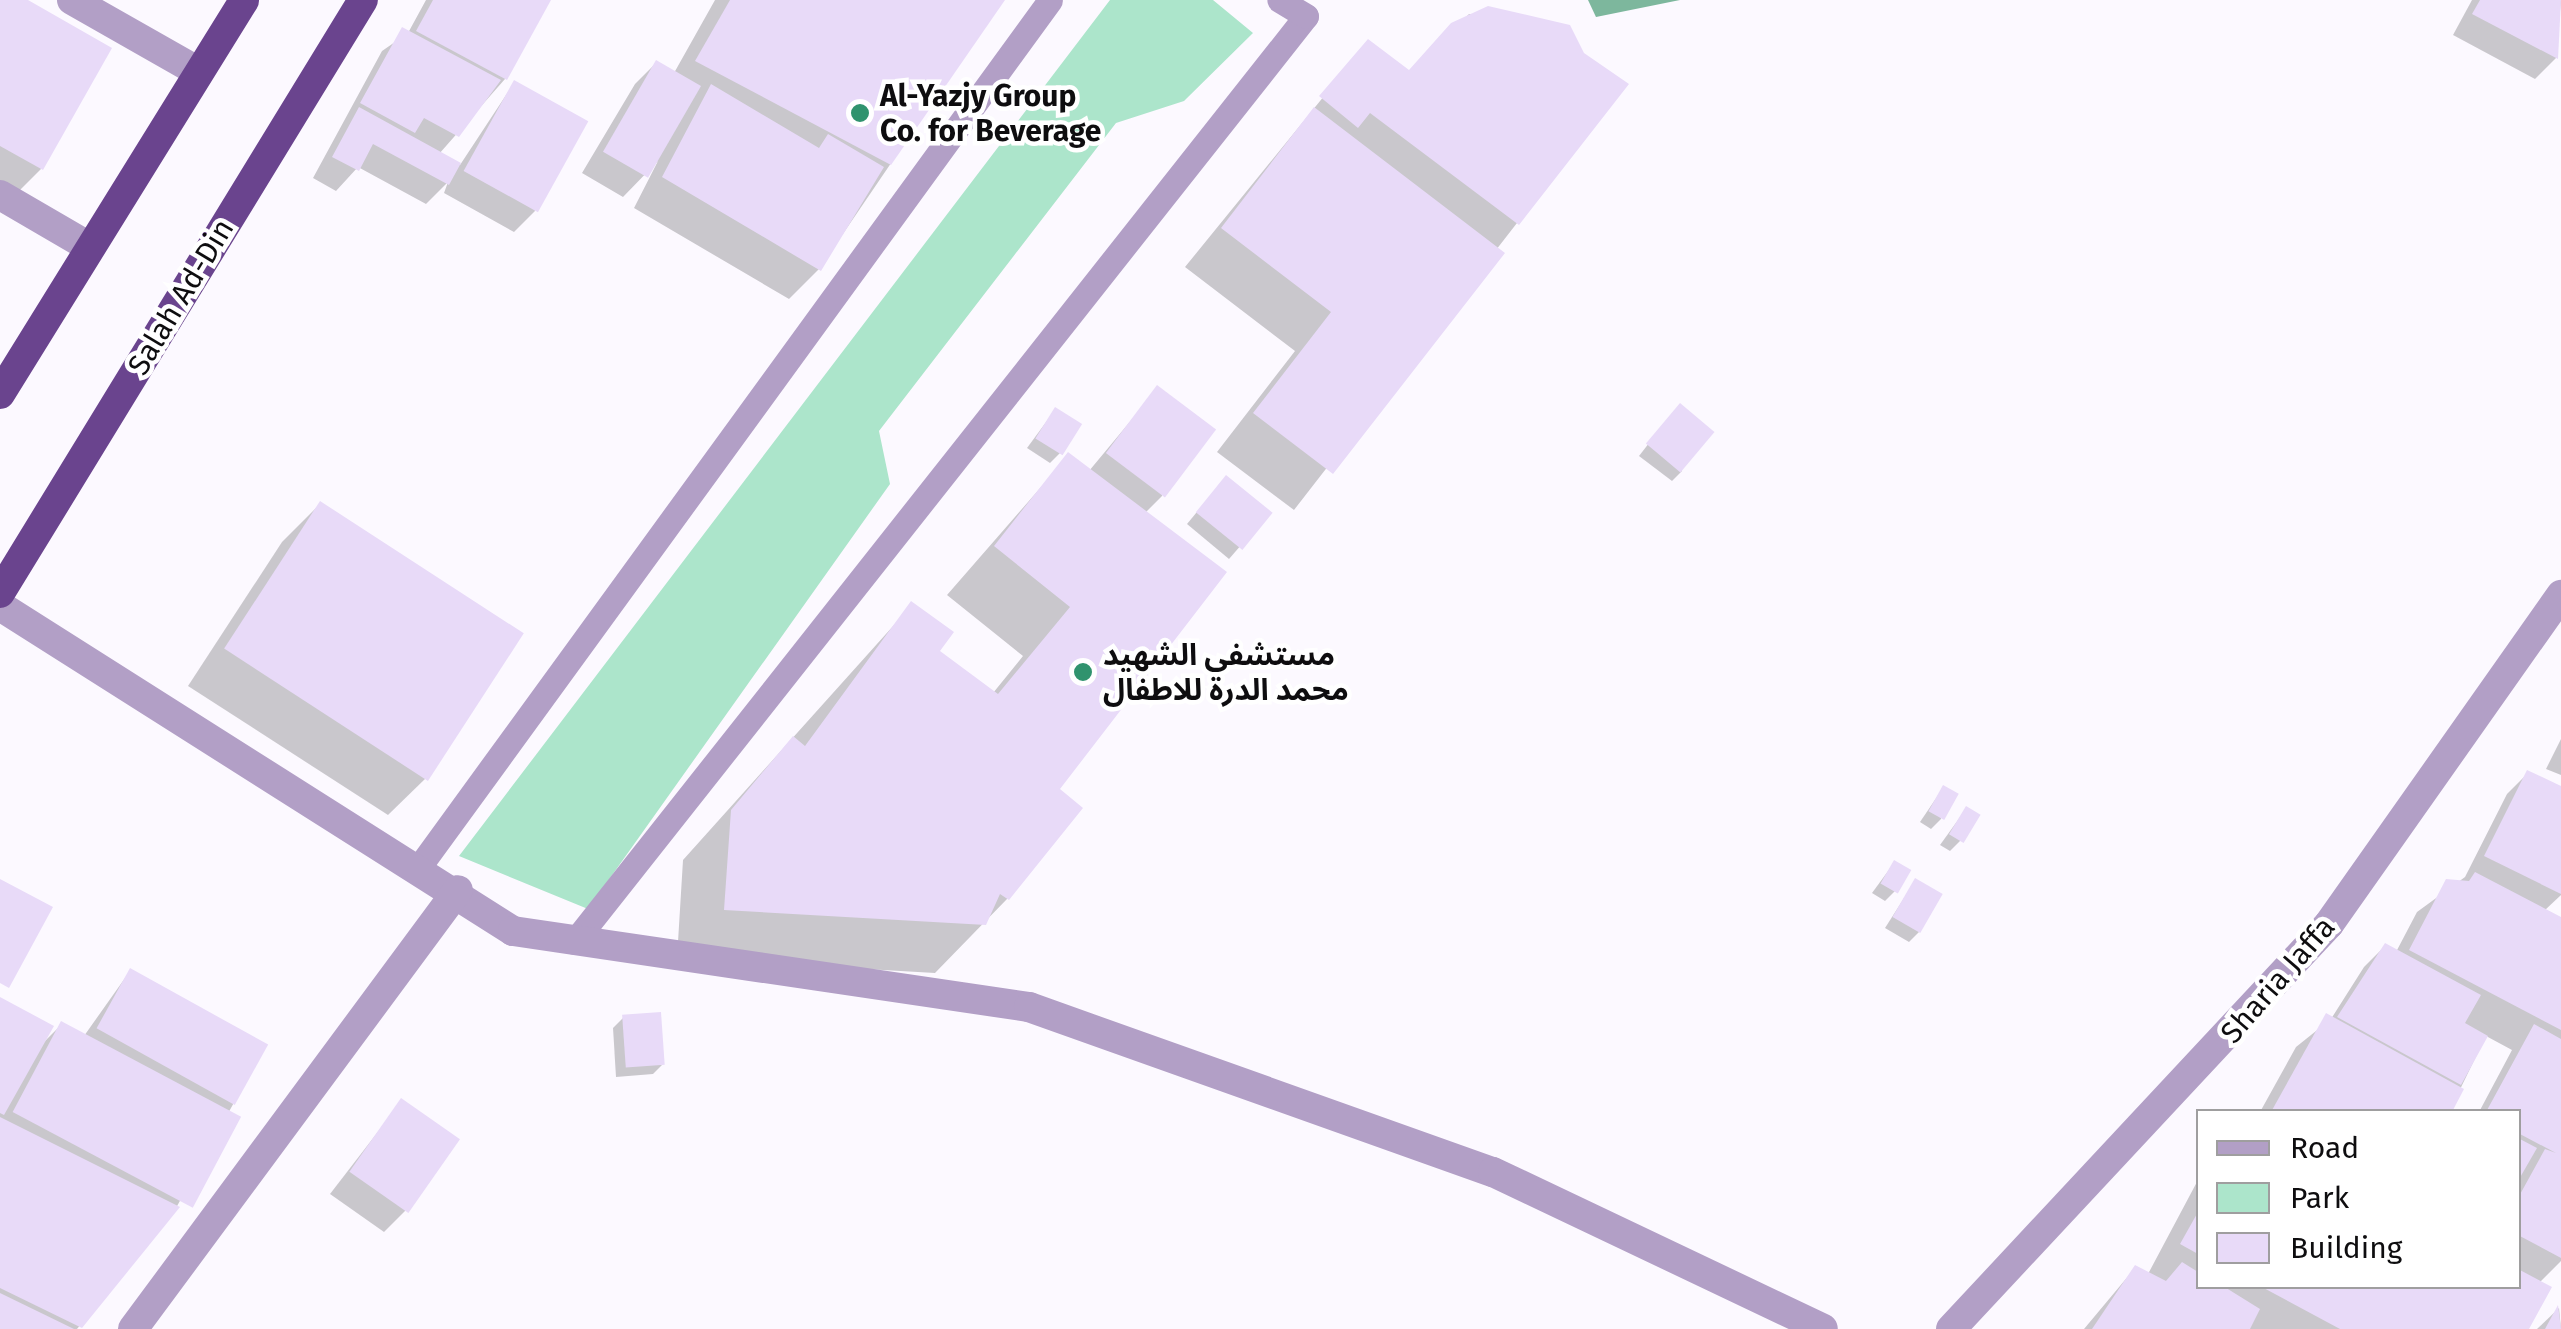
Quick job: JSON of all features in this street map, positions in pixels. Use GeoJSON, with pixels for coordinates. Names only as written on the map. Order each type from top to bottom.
{"type":"FeatureCollection","features":[{"type":"Feature","properties":{"kind":"highway"},"geometry":{"type":"LineString","coordinates":[[0,394],[86,245],[244,0]]}},
{"type":"Feature","properties":{"kind":"highway","name":"Salah Ad-Din"},"geometry":{"type":"LineString","coordinates":[[0,594],[362,0]]}},
{"type":"Feature","properties":{"kind":"street"},"geometry":{"type":"LineString","coordinates":[[72,0],[198,72]]}},
{"type":"Feature","properties":{"kind":"street"},"geometry":{"type":"LineString","coordinates":[[0,195],[86,245]]}},
{"type":"Feature","properties":{"kind":"street","name":"Sharia Jaffa"},"geometry":{"type":"LineString","coordinates":[[1951,1329],[2329,924],[2561,596]]}},
{"type":"Feature","properties":{"kind":"street"},"geometry":{"type":"LineString","coordinates":[[0,606],[458,890],[513,931],[1029,1007],[1492,1172],[1823,1329]]}},
{"type":"Feature","properties":{"kind":"street"},"geometry":{"type":"LineString","coordinates":[[134,1329],[458,890]]}},
{"type":"Feature","properties":{"kind":"lane"},"geometry":{"type":"LineString","coordinates":[[419,866],[1050,0]]}},
{"type":"Feature","properties":{"kind":"lane"},"geometry":{"type":"LineString","coordinates":[[574,942],[1312,8],[1279,0]]}},
{"type":"Feature","properties":{"kind":"green space"},"geometry":{"type":"Polygon","coordinates":[[[1110,0],[1213,0],[1253,33],[1184,101],[1116,123],[879,431],[890,484],[588,909],[459,856],[1110,0]]]}},
{"type":"Feature","properties":{"kind":"shaded area"},"geometry":{"type":"Polygon","coordinates":[[[1588,0],[1680,0],[1596,17],[1588,0]]]}},
{"type":"Feature","properties":{"kind":"building"},"geometry":{"type":"Polygon","coordinates":[[[0,0],[28,0],[112,48],[43,170],[0,146],[0,0]]]}},
{"type":"Feature","properties":{"kind":"building"},"geometry":{"type":"Polygon","coordinates":[[[433,0],[551,0],[507,80],[416,31],[433,0]]]}},
{"type":"Feature","properties":{"kind":"building","name":"Al-Yazjy Group Co. for Beverage"},"geometry":{"type":"Polygon","coordinates":[[[730,0],[1005,0],[891,165],[695,61],[730,0]]]}},
{"type":"Feature","properties":{"kind":"building"},"geometry":{"type":"Polygon","coordinates":[[[2480,0],[2561,0],[2558,59],[2472,14],[2480,0]]]}},
{"type":"Feature","properties":{"kind":"building"},"geometry":{"type":"Polygon","coordinates":[[[1488,6],[1570,25],[1584,53],[1629,84],[1519,225],[1370,113],[1358,128],[1319,96],[1368,39],[1409,70],[1451,23],[1488,6]]]}},
{"type":"Feature","properties":{"kind":"building"},"geometry":{"type":"Polygon","coordinates":[[[402,27],[501,80],[459,137],[424,118],[415,133],[360,103],[402,27]]]}},
{"type":"Feature","properties":{"kind":"building"},"geometry":{"type":"Polygon","coordinates":[[[656,60],[701,86],[648,178],[603,152],[656,60]]]}},
{"type":"Feature","properties":{"kind":"building"},"geometry":{"type":"Polygon","coordinates":[[[514,80],[588,121],[538,212],[464,171],[514,80]]]}},
{"type":"Feature","properties":{"kind":"building","name":"Al-Yazjy Group Co. for Beverage"},"geometry":{"type":"Polygon","coordinates":[[[711,84],[819,148],[828,134],[884,167],[821,271],[662,177],[711,84]]]}},
{"type":"Feature","properties":{"kind":"building"},"geometry":{"type":"Polygon","coordinates":[[[359,107],[461,163],[449,185],[373,144],[359,171],[332,157],[359,107]]]}},
{"type":"Feature","properties":{"kind":"building"},"geometry":{"type":"Polygon","coordinates":[[[1314,107],[1505,253],[1333,474],[1253,413],[1331,312],[1221,228],[1314,107]]]}},
{"type":"Feature","properties":{"kind":"building"},"geometry":{"type":"Polygon","coordinates":[[[1157,385],[1216,430],[1165,497],[1106,453],[1157,385]]]}},
{"type":"Feature","properties":{"kind":"building"},"geometry":{"type":"Polygon","coordinates":[[[1680,403],[1714,432],[1680,473],[1646,444],[1680,403]]]}},
{"type":"Feature","properties":{"kind":"building"},"geometry":{"type":"Polygon","coordinates":[[[1055,407],[1082,424],[1063,455],[1035,438],[1055,407]]]}},
{"type":"Feature","properties":{"kind":"building","name":"مستشفى الشهيد محمد الدرة للاطفال"},"geometry":{"type":"Polygon","coordinates":[[[1068,452],[1227,572],[1060,789],[1083,808],[1009,900],[1000,894],[986,925],[724,910],[731,810],[793,736],[805,746],[911,601],[954,632],[940,651],[998,694],[1070,607],[994,546],[1068,452]]]}},
{"type":"Feature","properties":{"kind":"building"},"geometry":{"type":"Polygon","coordinates":[[[1226,475],[1273,513],[1242,550],[1196,512],[1226,475]]]}},
{"type":"Feature","properties":{"kind":"building"},"geometry":{"type":"Polygon","coordinates":[[[320,501],[524,633],[428,781],[224,649],[320,501]]]}},
{"type":"Feature","properties":{"kind":"building"},"geometry":{"type":"Polygon","coordinates":[[[2527,770],[2561,786],[2561,894],[2484,856],[2527,770]]]}},
{"type":"Feature","properties":{"kind":"building"},"geometry":{"type":"Polygon","coordinates":[[[1943,785],[1959,794],[1944,820],[1928,811],[1943,785]]]}},
{"type":"Feature","properties":{"kind":"building"},"geometry":{"type":"Polygon","coordinates":[[[1966,806],[1981,815],[1964,843],[1949,834],[1966,806]]]}},
{"type":"Feature","properties":{"kind":"building"},"geometry":{"type":"Polygon","coordinates":[[[1894,860],[1911,870],[1898,893],[1880,883],[1894,860]]]}},
{"type":"Feature","properties":{"kind":"building"},"geometry":{"type":"Polygon","coordinates":[[[2475,872],[2561,917],[2561,1030],[2409,950],[2446,879],[2469,881],[2475,872]]]}},
{"type":"Feature","properties":{"kind":"building"},"geometry":{"type":"Polygon","coordinates":[[[1915,878],[1943,894],[1920,933],[1892,917],[1915,878]]]}},
{"type":"Feature","properties":{"kind":"building"},"geometry":{"type":"Polygon","coordinates":[[[0,879],[53,907],[9,988],[0,983],[0,879]]]}},
{"type":"Feature","properties":{"kind":"building"},"geometry":{"type":"Polygon","coordinates":[[[2385,943],[2481,995],[2465,1023],[2488,1036],[2461,1085],[2337,1017],[2385,943]]]}},
{"type":"Feature","properties":{"kind":"building"},"geometry":{"type":"Polygon","coordinates":[[[130,968],[268,1045],[235,1105],[97,1028],[130,968]]]}},
{"type":"Feature","properties":{"kind":"building"},"geometry":{"type":"Polygon","coordinates":[[[0,997],[54,1026],[4,1115],[0,1113],[0,997]]]}},
{"type":"Feature","properties":{"kind":"building"},"geometry":{"type":"Polygon","coordinates":[[[661,1012],[665,1065],[626,1068],[622,1015],[661,1012]]]}},
{"type":"Feature","properties":{"kind":"building"},"geometry":{"type":"Polygon","coordinates":[[[2326,1013],[2464,1089],[2454,1109],[2273,1109],[2326,1013]]]}},
{"type":"Feature","properties":{"kind":"building"},"geometry":{"type":"Polygon","coordinates":[[[61,1021],[241,1117],[193,1208],[13,1112],[61,1021]]]}},
{"type":"Feature","properties":{"kind":"building"},"geometry":{"type":"Polygon","coordinates":[[[2534,1024],[2561,1039],[2561,1258],[2521,1237],[2521,1193],[2545,1149],[2556,1153],[2521,1135],[2521,1109],[2488,1109],[2534,1024]]]}},
{"type":"Feature","properties":{"kind":"building"},"geometry":{"type":"Polygon","coordinates":[[[401,1098],[460,1139],[408,1213],[349,1172],[401,1098]]]}},
{"type":"Feature","properties":{"kind":"building"},"geometry":{"type":"Polygon","coordinates":[[[0,1117],[180,1207],[82,1328],[0,1288],[0,1117]]]}},
{"type":"Feature","properties":{"kind":"building"},"geometry":{"type":"Polygon","coordinates":[[[2521,1140],[2537,1148],[2521,1176],[2521,1140]]]}},
{"type":"Feature","properties":{"kind":"building"},"geometry":{"type":"Polygon","coordinates":[[[2196,1216],[2196,1253],[2180,1244],[2196,1216]]]}},
{"type":"Feature","properties":{"kind":"building"},"geometry":{"type":"Polygon","coordinates":[[[2182,1262],[2196,1271],[2196,1289],[2228,1289],[2260,1309],[2250,1329],[2092,1329],[2135,1265],[2166,1281],[2182,1262]]]}},
{"type":"Feature","properties":{"kind":"building"},"geometry":{"type":"Polygon","coordinates":[[[2521,1271],[2552,1287],[2529,1329],[2340,1329],[2266,1289],[2521,1289],[2521,1271]]]}},
{"type":"Feature","properties":{"kind":"building"},"geometry":{"type":"Polygon","coordinates":[[[0,1293],[74,1329],[0,1329],[0,1293]]]}},
{"type":"Feature","properties":{"kind":"building"},"geometry":{"type":"Polygon","coordinates":[[[2558,1305],[2561,1329],[2545,1329],[2558,1305]]]}},
{"type":"Feature","properties":{"kind":"place","name":"Al-Yazjy Group Co. for Beverage"},"geometry":{"type":"Point","coordinates":[860,113]}},
{"type":"Feature","properties":{"kind":"place","name":"مستشفى الشهيد محمد الدرة للاطفال"},"geometry":{"type":"Point","coordinates":[1083,672]}}]}
